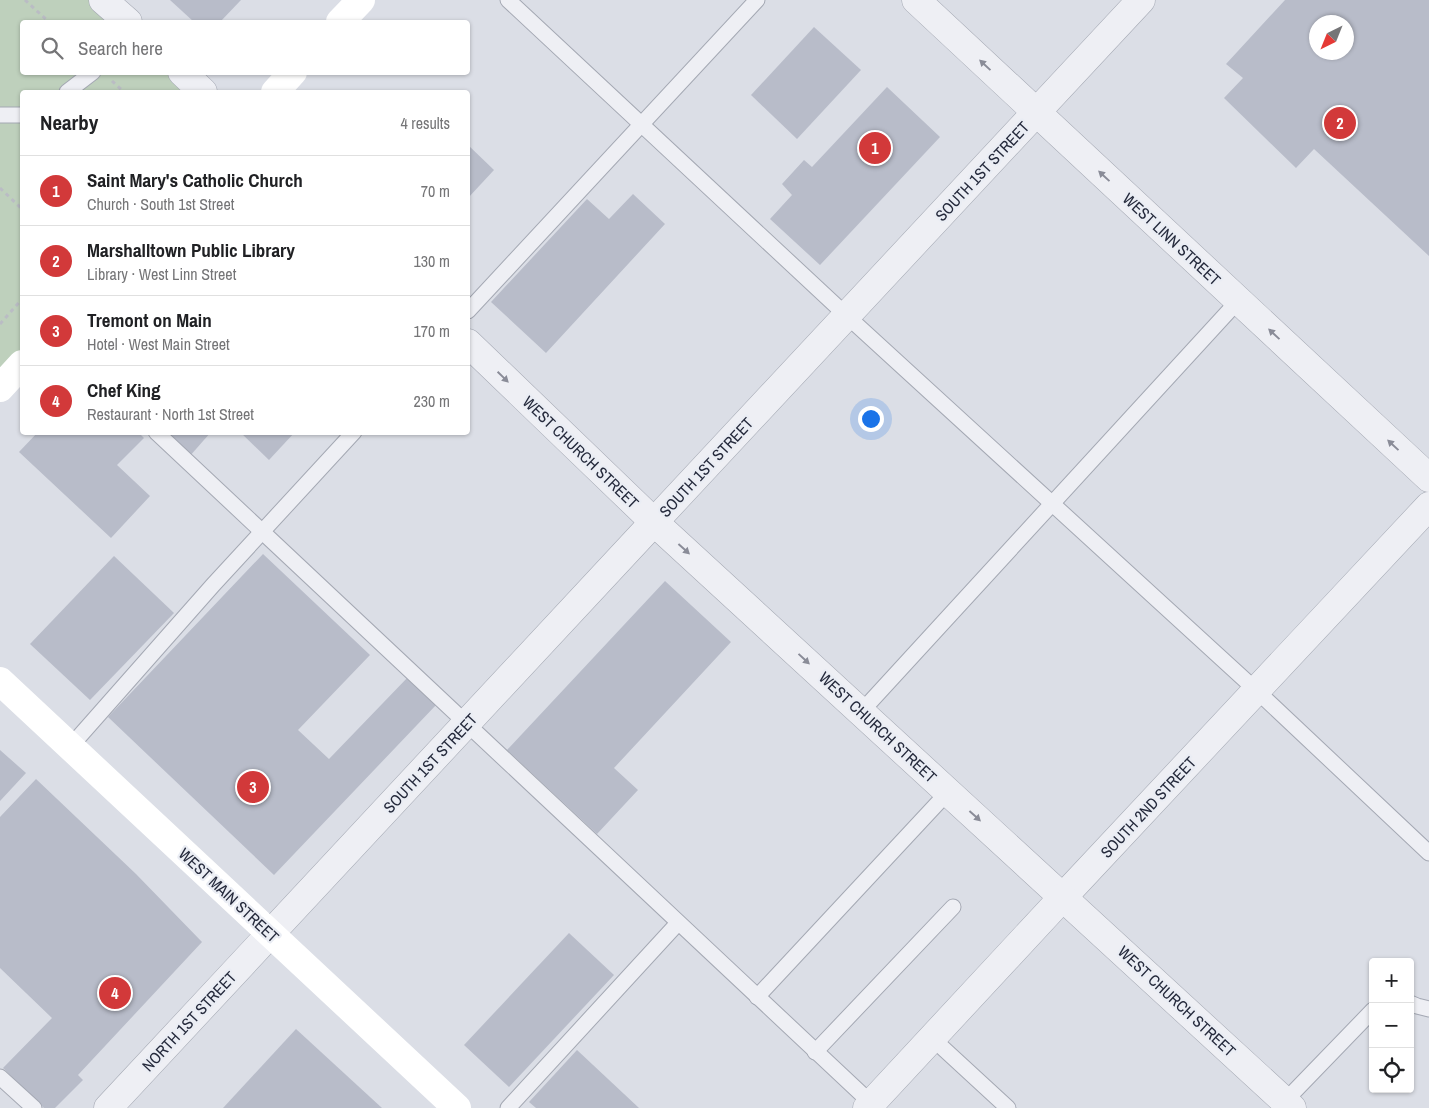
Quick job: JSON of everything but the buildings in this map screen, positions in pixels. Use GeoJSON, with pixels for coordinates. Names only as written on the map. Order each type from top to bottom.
{"type":"FeatureCollection","features":[{"type":"Feature","properties":{"kind":"main road"},"geometry":{"type":"LineString","coordinates":[[342,20],[361,0]]}},
{"type":"Feature","properties":{"kind":"main road"},"geometry":{"type":"LineString","coordinates":[[277,90],[290,75]]}},
{"type":"Feature","properties":{"kind":"main road"},"geometry":{"type":"LineString","coordinates":[[0,388],[20,366]]}},
{"type":"Feature","properties":{"kind":"main road","name":"WEST MAIN STREET"},"geometry":{"type":"LineString","coordinates":[[0,681],[457,1108]]}},
{"type":"Feature","properties":{"kind":"street"},"geometry":{"type":"LineString","coordinates":[[104,0],[126,20]]}},
{"type":"Feature","properties":{"kind":"street","name":"WEST LINN STREET"},"geometry":{"type":"LineString","coordinates":[[916,0],[1429,478]]}},
{"type":"Feature","properties":{"kind":"street","name":"SOUTH 1ST STREET"},"geometry":{"type":"LineString","coordinates":[[271,934],[1141,0]]}},
{"type":"Feature","properties":{"kind":"street"},"geometry":{"type":"LineString","coordinates":[[185,75],[202,90]]}},
{"type":"Feature","properties":{"kind":"street","name":"WEST CHURCH STREET"},"geometry":{"type":"LineString","coordinates":[[470,345],[654,522],[1288,1105]]}},
{"type":"Feature","properties":{"kind":"street","name":"SOUTH 2ND STREET"},"geometry":{"type":"LineString","coordinates":[[869,1106],[1429,506]]}},
{"type":"Feature","properties":{"kind":"street","name":"NORTH 1ST STREET"},"geometry":{"type":"LineString","coordinates":[[108,1108],[271,934]]}},
{"type":"Feature","properties":{"kind":"lane"},"geometry":{"type":"LineString","coordinates":[[508,0],[1429,853]]}},
{"type":"Feature","properties":{"kind":"lane"},"geometry":{"type":"LineString","coordinates":[[470,309],[757,0]]}},
{"type":"Feature","properties":{"kind":"lane"},"geometry":{"type":"LineString","coordinates":[[70,90],[89,75]]}},
{"type":"Feature","properties":{"kind":"lane"},"geometry":{"type":"LineString","coordinates":[[0,115],[20,115]]}},
{"type":"Feature","properties":{"kind":"lane"},"geometry":{"type":"LineString","coordinates":[[861,712],[1238,301]]}},
{"type":"Feature","properties":{"kind":"lane"},"geometry":{"type":"LineString","coordinates":[[159,435],[757,997],[869,1106]]}},
{"type":"Feature","properties":{"kind":"lane"},"geometry":{"type":"LineString","coordinates":[[70,747],[213,585],[351,435]]}},
{"type":"Feature","properties":{"kind":"lane"},"geometry":{"type":"LineString","coordinates":[[757,997],[948,792]]}},
{"type":"Feature","properties":{"kind":"lane"},"geometry":{"type":"LineString","coordinates":[[815,1052],[953,907]]}},
{"type":"Feature","properties":{"kind":"lane"},"geometry":{"type":"LineString","coordinates":[[508,1108],[678,923]]}},
{"type":"Feature","properties":{"kind":"lane"},"geometry":{"type":"LineString","coordinates":[[1414,1005],[1429,1008]]}},
{"type":"Feature","properties":{"kind":"lane"},"geometry":{"type":"LineString","coordinates":[[1288,1105],[1369,1014]]}},
{"type":"Feature","properties":{"kind":"lane"},"geometry":{"type":"LineString","coordinates":[[932,1038],[1008,1108]]}},
{"type":"Feature","properties":{"kind":"lane"},"geometry":{"type":"LineString","coordinates":[[0,1077],[34,1108]]}},
{"type":"Feature","properties":{"kind":"path"},"geometry":{"type":"LineString","coordinates":[[25,0],[47,20]]}},
{"type":"Feature","properties":{"kind":"path"},"geometry":{"type":"LineString","coordinates":[[0,188],[20,207]]}},
{"type":"Feature","properties":{"kind":"path"},"geometry":{"type":"LineString","coordinates":[[0,324],[20,301]]}},
{"type":"Feature","properties":{"kind":"green space"},"geometry":{"type":"Polygon","coordinates":[[[0,0],[103,0],[126,20],[20,20],[20,75],[184,75],[202,90],[20,90],[20,366],[0,388],[0,0]]]}},
{"type":"Feature","properties":{"kind":"place","name":"Marshalltown Public Library"},"geometry":{"type":"Point","coordinates":[1340,123]}},
{"type":"Feature","properties":{"kind":"place","name":"Saint Mary's Catholic Church"},"geometry":{"type":"Point","coordinates":[875,148]}},
{"type":"Feature","properties":{"kind":"place","name":"Tremont on Main"},"geometry":{"type":"Point","coordinates":[253,787]}},
{"type":"Feature","properties":{"kind":"place","name":"Chef King"},"geometry":{"type":"Point","coordinates":[115,993]}}]}
